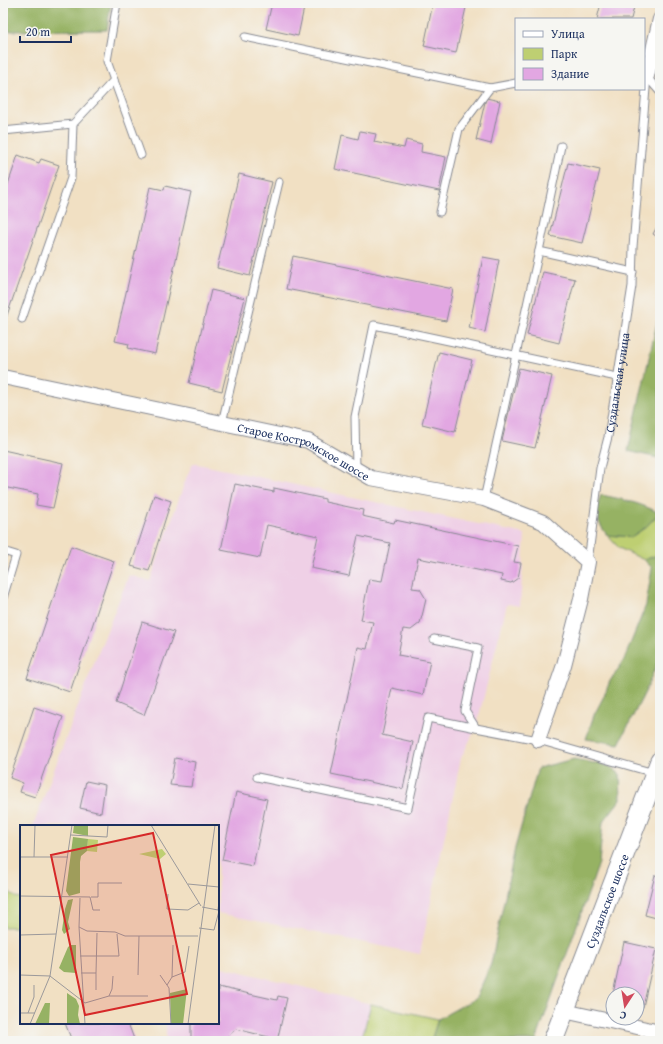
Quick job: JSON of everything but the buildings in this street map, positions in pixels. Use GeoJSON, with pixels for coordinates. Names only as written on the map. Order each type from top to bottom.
{"type":"FeatureCollection","features":[{"type":"Feature","properties":{"kind":"main road","name":"Суздальское шоссе"},"geometry":{"type":"LineString","coordinates":[[553,1041],[658,770]]}},
{"type":"Feature","properties":{"kind":"street","name":"Суздальская улица"},"geometry":{"type":"LineString","coordinates":[[645,76],[660,19]]}},
{"type":"Feature","properties":{"kind":"street","name":"Старое Костромское шоссе"},"geometry":{"type":"LineString","coordinates":[[3,377],[308,441],[371,478],[484,499],[543,522],[588,562]]}},
{"type":"Feature","properties":{"kind":"street","name":"Суздальская улица"},"geometry":{"type":"LineString","coordinates":[[538,740],[564,665],[581,599],[588,562]]}},
{"type":"Feature","properties":{"kind":"street"},"geometry":{"type":"LineString","coordinates":[[564,1011],[660,1032]]}},
{"type":"Feature","properties":{"kind":"lane"},"geometry":{"type":"LineString","coordinates":[[117,3],[107,61],[141,155]]}},
{"type":"Feature","properties":{"kind":"lane"},"geometry":{"type":"LineString","coordinates":[[245,37],[490,88],[515,83]]}},
{"type":"Feature","properties":{"kind":"lane"},"geometry":{"type":"LineString","coordinates":[[645,76],[660,92]]}},
{"type":"Feature","properties":{"kind":"lane"},"geometry":{"type":"LineString","coordinates":[[3,131],[72,124],[114,80]]}},
{"type":"Feature","properties":{"kind":"lane"},"geometry":{"type":"LineString","coordinates":[[440,212],[459,129],[490,88]]}},
{"type":"Feature","properties":{"kind":"lane","name":"Суздальская улица"},"geometry":{"type":"LineString","coordinates":[[588,562],[600,468],[608,437],[632,286],[633,247],[644,90]]}},
{"type":"Feature","properties":{"kind":"lane"},"geometry":{"type":"LineString","coordinates":[[22,319],[71,178],[72,124]]}},
{"type":"Feature","properties":{"kind":"lane"},"geometry":{"type":"LineString","coordinates":[[484,499],[562,146]]}},
{"type":"Feature","properties":{"kind":"lane"},"geometry":{"type":"LineString","coordinates":[[222,423],[279,182]]}},
{"type":"Feature","properties":{"kind":"lane"},"geometry":{"type":"LineString","coordinates":[[538,251],[633,272]]}},
{"type":"Feature","properties":{"kind":"lane"},"geometry":{"type":"LineString","coordinates":[[356,470],[355,417],[374,325],[618,377]]}},
{"type":"Feature","properties":{"kind":"lane"},"geometry":{"type":"LineString","coordinates":[[3,551],[16,555],[3,598]]}},
{"type":"Feature","properties":{"kind":"lane"},"geometry":{"type":"LineString","coordinates":[[434,639],[478,648],[465,711],[476,728]]}},
{"type":"Feature","properties":{"kind":"lane"},"geometry":{"type":"LineString","coordinates":[[257,777],[408,808],[428,718],[538,740],[658,770]]}},
{"type":"Feature","properties":{"kind":"shaded area"},"geometry":{"type":"Polygon","coordinates":[[[193,463],[525,534],[520,606],[507,604],[476,728],[461,758],[420,954],[219,913],[219,825],[33,825],[129,575],[150,581],[193,463]]]}},
{"type":"Feature","properties":{"kind":"shaded area"},"geometry":{"type":"Polygon","coordinates":[[[219,966],[438,1019],[431,1041],[166,1041],[166,1024],[219,1024],[219,966]]]}},
{"type":"Feature","properties":{"kind":"green space"},"geometry":{"type":"Polygon","coordinates":[[[3,3],[111,3],[107,30],[3,31],[3,3]]]}},
{"type":"Feature","properties":{"kind":"green space"},"geometry":{"type":"Polygon","coordinates":[[[660,309],[660,458],[658,458],[628,451],[660,309]]]}},
{"type":"Feature","properties":{"kind":"green space"},"geometry":{"type":"Polygon","coordinates":[[[601,495],[638,504],[659,513],[646,527],[631,537],[607,535],[600,525],[597,516],[597,506],[601,495]]]}},
{"type":"Feature","properties":{"kind":"green space"},"geometry":{"type":"Polygon","coordinates":[[[659,513],[660,554],[644,560],[619,548],[607,535],[631,537],[646,527],[659,513]]]}},
{"type":"Feature","properties":{"kind":"green space"},"geometry":{"type":"Polygon","coordinates":[[[660,554],[660,656],[646,690],[619,744],[586,739],[594,715],[610,681],[623,662],[646,605],[652,568],[644,560],[660,554]]]}},
{"type":"Feature","properties":{"kind":"green space"},"geometry":{"type":"Polygon","coordinates":[[[574,759],[609,766],[620,774],[621,799],[603,822],[599,863],[536,1041],[431,1041],[438,1019],[476,998],[491,964],[515,848],[538,768],[574,759]]]}},
{"type":"Feature","properties":{"kind":"green space"},"geometry":{"type":"Polygon","coordinates":[[[3,885],[15,897],[20,898],[20,927],[3,927],[3,885]]]}},
{"type":"Feature","properties":{"kind":"green space"},"geometry":{"type":"Polygon","coordinates":[[[371,1004],[438,1019],[431,1041],[361,1041],[371,1004]]]}}]}
